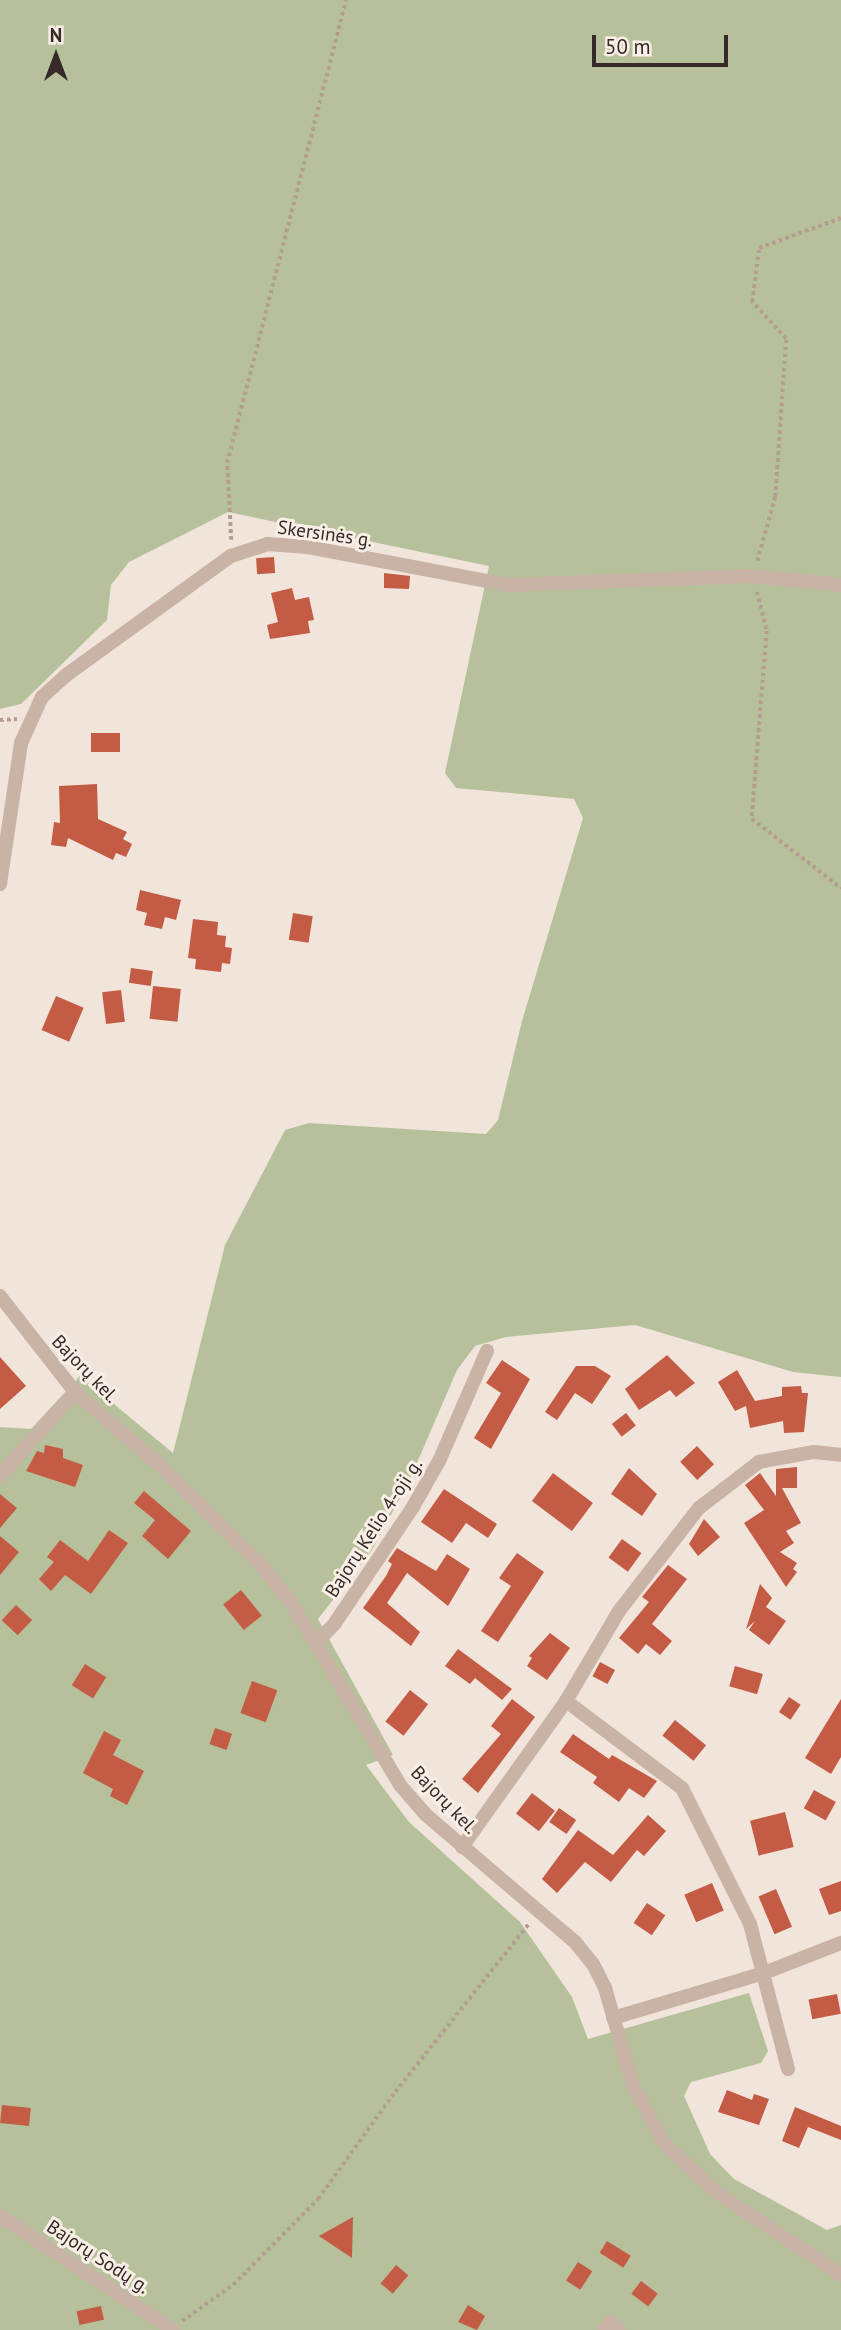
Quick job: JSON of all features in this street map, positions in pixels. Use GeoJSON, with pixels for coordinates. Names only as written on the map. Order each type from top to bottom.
{"type":"FeatureCollection","features":[{"type":"Feature","properties":{"kind":"street","name":"Skersinės g."},"geometry":{"type":"LineString","coordinates":[[0,884],[22,743],[42,697],[231,556],[267,544],[308,547],[508,585],[752,576],[841,584]]}},
{"type":"Feature","properties":{"kind":"street","name":"Bajorų kel."},"geometry":{"type":"LineString","coordinates":[[0,1296],[75,1392],[227,1529],[291,1602],[400,1785],[462,1847],[539,1911],[593,1964],[633,2085],[671,2151],[716,2192],[841,2275]]}},
{"type":"Feature","properties":{"kind":"street","name":"Bajorų Kelio 4-oji g."},"geometry":{"type":"LineString","coordinates":[[316,1643],[335,1623],[413,1507],[440,1459],[487,1351]]}},
{"type":"Feature","properties":{"kind":"street"},"geometry":{"type":"LineString","coordinates":[[0,1476],[75,1392]]}},
{"type":"Feature","properties":{"kind":"street"},"geometry":{"type":"LineString","coordinates":[[462,1847],[566,1701],[619,1611],[699,1508],[759,1462],[814,1452],[841,1455]]}},
{"type":"Feature","properties":{"kind":"street"},"geometry":{"type":"LineString","coordinates":[[566,1701],[682,1788],[750,1924],[788,2069]]}},
{"type":"Feature","properties":{"kind":"street"},"geometry":{"type":"LineString","coordinates":[[613,2018],[765,1973],[841,1943]]}},
{"type":"Feature","properties":{"kind":"street","name":"Bajorų Sodų g."},"geometry":{"type":"LineString","coordinates":[[0,2216],[173,2329]]}},
{"type":"Feature","properties":{"kind":"street"},"geometry":{"type":"LineString","coordinates":[[604,2330],[611,2322],[620,2330]]}},
{"type":"Feature","properties":{"kind":"path"},"geometry":{"type":"LineString","coordinates":[[231,556],[227,463],[346,0]]}},
{"type":"Feature","properties":{"kind":"path"},"geometry":{"type":"LineString","coordinates":[[841,218],[759,248],[752,302],[786,339],[775,497],[752,576],[767,631],[752,818],[841,887]]}},
{"type":"Feature","properties":{"kind":"path"},"geometry":{"type":"LineString","coordinates":[[173,2329],[233,2285],[318,2199],[395,2092],[539,1911]]}},
{"type":"Feature","properties":{"kind":"green space"},"geometry":{"type":"Polygon","coordinates":[[[0,0],[841,0],[841,1377],[793,1372],[635,1325],[506,1337],[475,1346],[457,1370],[410,1479],[372,1550],[318,1619],[393,1755],[366,1765],[409,1822],[520,1922],[572,1997],[588,2039],[749,1993],[768,2051],[761,2063],[691,2082],[684,2096],[710,2154],[734,2179],[827,2230],[841,2225],[841,2330],[0,2330],[0,1427],[31,1429],[80,1376],[173,1453],[225,1245],[285,1130],[309,1123],[486,1134],[498,1120],[522,1021],[583,818],[574,799],[456,788],[445,773],[489,566],[228,512],[129,562],[111,585],[107,620],[21,704],[0,709],[0,0]]]}},
{"type":"Feature","properties":{"kind":"building"},"geometry":{"type":"Polygon","coordinates":[[[274,557],[275,573],[257,574],[256,558],[274,557]]]}},
{"type":"Feature","properties":{"kind":"building"},"geometry":{"type":"Polygon","coordinates":[[[384,573],[410,576],[409,589],[384,588],[384,573]]]}},
{"type":"Feature","properties":{"kind":"building"},"geometry":{"type":"Polygon","coordinates":[[[292,588],[295,600],[309,597],[314,620],[308,621],[310,633],[270,639],[267,625],[278,622],[271,593],[292,588]]]}},
{"type":"Feature","properties":{"kind":"building"},"geometry":{"type":"Polygon","coordinates":[[[91,733],[120,733],[120,752],[91,752],[91,733]]]}},
{"type":"Feature","properties":{"kind":"building"},"geometry":{"type":"Polygon","coordinates":[[[97,784],[98,819],[127,832],[123,839],[132,844],[126,857],[116,853],[113,860],[68,838],[66,847],[51,845],[54,822],[60,823],[59,786],[97,784]]]}},
{"type":"Feature","properties":{"kind":"building"},"geometry":{"type":"Polygon","coordinates":[[[140,890],[181,900],[176,920],[165,917],[162,929],[144,925],[147,913],[136,910],[140,890]]]}},
{"type":"Feature","properties":{"kind":"building"},"geometry":{"type":"Polygon","coordinates":[[[293,913],[313,916],[309,943],[289,940],[293,913]]]}},
{"type":"Feature","properties":{"kind":"building"},"geometry":{"type":"Polygon","coordinates":[[[193,919],[218,922],[217,935],[226,936],[225,947],[232,948],[230,964],[222,963],[221,972],[195,969],[196,959],[188,958],[193,919]]]}},
{"type":"Feature","properties":{"kind":"building"},"geometry":{"type":"Polygon","coordinates":[[[131,968],[153,971],[151,986],[129,983],[131,968]]]}},
{"type":"Feature","properties":{"kind":"building"},"geometry":{"type":"Polygon","coordinates":[[[153,986],[181,989],[177,1022],[150,1019],[153,986]]]}},
{"type":"Feature","properties":{"kind":"building"},"geometry":{"type":"Polygon","coordinates":[[[121,990],[125,1022],[106,1024],[102,992],[121,990]]]}},
{"type":"Feature","properties":{"kind":"building"},"geometry":{"type":"Polygon","coordinates":[[[56,996],[84,1008],[69,1042],[42,1030],[56,996]]]}},
{"type":"Feature","properties":{"kind":"building"},"geometry":{"type":"Polygon","coordinates":[[[667,1355],[695,1383],[676,1397],[670,1390],[639,1410],[625,1389],[667,1355]]]}},
{"type":"Feature","properties":{"kind":"building"},"geometry":{"type":"Polygon","coordinates":[[[0,1357],[26,1386],[0,1409],[0,1357]]]}},
{"type":"Feature","properties":{"kind":"building"},"geometry":{"type":"Polygon","coordinates":[[[502,1360],[530,1379],[491,1449],[474,1438],[501,1393],[486,1383],[502,1360]]]}},
{"type":"Feature","properties":{"kind":"building"},"geometry":{"type":"Polygon","coordinates":[[[576,1366],[595,1366],[611,1376],[592,1404],[575,1393],[557,1420],[545,1412],[576,1366]]]}},
{"type":"Feature","properties":{"kind":"building"},"geometry":{"type":"Polygon","coordinates":[[[737,1370],[755,1401],[782,1396],[782,1387],[801,1386],[802,1393],[808,1393],[804,1432],[784,1433],[783,1421],[750,1428],[746,1406],[735,1411],[718,1382],[737,1370]]]}},
{"type":"Feature","properties":{"kind":"building"},"geometry":{"type":"Polygon","coordinates":[[[626,1413],[636,1426],[622,1437],[612,1424],[626,1413]]]}},
{"type":"Feature","properties":{"kind":"building"},"geometry":{"type":"Polygon","coordinates":[[[45,1445],[63,1449],[63,1458],[83,1465],[75,1487],[26,1471],[37,1451],[44,1453],[45,1445]]]}},
{"type":"Feature","properties":{"kind":"building"},"geometry":{"type":"Polygon","coordinates":[[[697,1446],[714,1464],[697,1480],[680,1462],[697,1446]]]}},
{"type":"Feature","properties":{"kind":"building"},"geometry":{"type":"Polygon","coordinates":[[[797,1467],[797,1488],[782,1488],[801,1523],[786,1531],[794,1543],[780,1552],[797,1563],[793,1569],[797,1572],[786,1587],[744,1523],[764,1510],[745,1485],[760,1473],[776,1496],[776,1469],[797,1467]]]}},
{"type":"Feature","properties":{"kind":"building"},"geometry":{"type":"Polygon","coordinates":[[[629,1468],[657,1494],[642,1516],[611,1494],[629,1468]]]}},
{"type":"Feature","properties":{"kind":"building"},"geometry":{"type":"Polygon","coordinates":[[[553,1473],[593,1503],[572,1531],[532,1501],[553,1473]]]}},
{"type":"Feature","properties":{"kind":"building"},"geometry":{"type":"Polygon","coordinates":[[[444,1489],[497,1524],[488,1538],[466,1523],[452,1543],[421,1522],[444,1489]]]}},
{"type":"Feature","properties":{"kind":"building"},"geometry":{"type":"Polygon","coordinates":[[[144,1491],[191,1531],[168,1559],[142,1536],[155,1520],[134,1503],[144,1491]]]}},
{"type":"Feature","properties":{"kind":"building"},"geometry":{"type":"Polygon","coordinates":[[[0,1494],[17,1508],[0,1528],[0,1494]]]}},
{"type":"Feature","properties":{"kind":"building"},"geometry":{"type":"Polygon","coordinates":[[[704,1519],[720,1537],[698,1556],[689,1544],[704,1519]]]}},
{"type":"Feature","properties":{"kind":"building"},"geometry":{"type":"Polygon","coordinates":[[[109,1530],[128,1543],[91,1594],[65,1575],[51,1591],[39,1579],[54,1562],[47,1557],[60,1540],[88,1561],[109,1530]]]}},
{"type":"Feature","properties":{"kind":"building"},"geometry":{"type":"Polygon","coordinates":[[[0,1536],[19,1552],[0,1575],[0,1536]]]}},
{"type":"Feature","properties":{"kind":"building"},"geometry":{"type":"Polygon","coordinates":[[[622,1539],[641,1553],[628,1572],[608,1558],[622,1539]]]}},
{"type":"Feature","properties":{"kind":"building"},"geometry":{"type":"Polygon","coordinates":[[[397,1548],[436,1571],[447,1554],[470,1569],[448,1606],[407,1573],[387,1603],[420,1632],[411,1646],[363,1608],[386,1576],[392,1564],[388,1561],[397,1548]]]}},
{"type":"Feature","properties":{"kind":"building"},"geometry":{"type":"Polygon","coordinates":[[[517,1553],[544,1572],[498,1642],[481,1631],[511,1586],[499,1578],[517,1553]]]}},
{"type":"Feature","properties":{"kind":"building"},"geometry":{"type":"Polygon","coordinates":[[[668,1565],[687,1579],[652,1624],[672,1641],[660,1655],[646,1644],[638,1654],[619,1638],[649,1602],[642,1597],[668,1565]]]}},
{"type":"Feature","properties":{"kind":"building"},"geometry":{"type":"Polygon","coordinates":[[[760,1584],[772,1598],[766,1607],[786,1621],[769,1645],[749,1630],[755,1621],[746,1629],[760,1584]]]}},
{"type":"Feature","properties":{"kind":"building"},"geometry":{"type":"Polygon","coordinates":[[[241,1590],[262,1616],[244,1630],[223,1604],[241,1590]]]}},
{"type":"Feature","properties":{"kind":"building"},"geometry":{"type":"Polygon","coordinates":[[[16,1605],[32,1620],[18,1635],[2,1620],[16,1605]]]}},
{"type":"Feature","properties":{"kind":"building"},"geometry":{"type":"Polygon","coordinates":[[[550,1633],[570,1648],[547,1680],[527,1666],[532,1658],[529,1656],[550,1633]]]}},
{"type":"Feature","properties":{"kind":"building"},"geometry":{"type":"Polygon","coordinates":[[[458,1649],[512,1689],[502,1700],[475,1678],[470,1684],[445,1666],[458,1649]]]}},
{"type":"Feature","properties":{"kind":"building"},"geometry":{"type":"Polygon","coordinates":[[[600,1662],[615,1670],[607,1684],[592,1676],[600,1662]]]}},
{"type":"Feature","properties":{"kind":"building"},"geometry":{"type":"Polygon","coordinates":[[[85,1664],[106,1677],[93,1698],[72,1685],[85,1664]]]}},
{"type":"Feature","properties":{"kind":"building"},"geometry":{"type":"Polygon","coordinates":[[[735,1666],[763,1674],[757,1694],[729,1686],[735,1666]]]}},
{"type":"Feature","properties":{"kind":"building"},"geometry":{"type":"Polygon","coordinates":[[[252,1681],[277,1690],[266,1722],[240,1713],[252,1681]]]}},
{"type":"Feature","properties":{"kind":"building"},"geometry":{"type":"Polygon","coordinates":[[[410,1690],[428,1704],[403,1736],[385,1722],[410,1690]]]}},
{"type":"Feature","properties":{"kind":"building"},"geometry":{"type":"Polygon","coordinates":[[[789,1697],[801,1705],[791,1720],[779,1712],[789,1697]]]}},
{"type":"Feature","properties":{"kind":"building"},"geometry":{"type":"Polygon","coordinates":[[[512,1699],[535,1717],[478,1793],[462,1779],[501,1734],[491,1726],[512,1699]]]}},
{"type":"Feature","properties":{"kind":"building"},"geometry":{"type":"Polygon","coordinates":[[[841,1699],[841,1757],[831,1774],[805,1758],[841,1699]]]}},
{"type":"Feature","properties":{"kind":"building"},"geometry":{"type":"Polygon","coordinates":[[[675,1720],[706,1745],[693,1761],[662,1736],[675,1720]]]}},
{"type":"Feature","properties":{"kind":"building"},"geometry":{"type":"Polygon","coordinates":[[[215,1728],[232,1734],[226,1750],[209,1744],[215,1728]]]}},
{"type":"Feature","properties":{"kind":"building"},"geometry":{"type":"Polygon","coordinates":[[[104,1731],[121,1740],[113,1755],[144,1771],[127,1805],[110,1796],[113,1789],[83,1773],[104,1731]]]}},
{"type":"Feature","properties":{"kind":"building"},"geometry":{"type":"Polygon","coordinates":[[[573,1734],[609,1759],[612,1755],[657,1781],[644,1798],[629,1788],[619,1802],[593,1783],[597,1777],[560,1752],[573,1734]]]}},
{"type":"Feature","properties":{"kind":"building"},"geometry":{"type":"Polygon","coordinates":[[[814,1790],[836,1802],[826,1820],[804,1808],[814,1790]]]}},
{"type":"Feature","properties":{"kind":"building"},"geometry":{"type":"Polygon","coordinates":[[[532,1793],[555,1811],[539,1831],[516,1813],[532,1793]]]}},
{"type":"Feature","properties":{"kind":"building"},"geometry":{"type":"Polygon","coordinates":[[[559,1808],[576,1820],[566,1834],[549,1822],[559,1808]]]}},
{"type":"Feature","properties":{"kind":"building"},"geometry":{"type":"Polygon","coordinates":[[[785,1812],[794,1847],[759,1856],[750,1821],[785,1812]]]}},
{"type":"Feature","properties":{"kind":"building"},"geometry":{"type":"Polygon","coordinates":[[[648,1815],[666,1831],[644,1856],[637,1850],[611,1882],[585,1862],[557,1893],[542,1879],[578,1830],[613,1855],[648,1815]]]}},
{"type":"Feature","properties":{"kind":"building"},"geometry":{"type":"Polygon","coordinates":[[[841,1881],[841,1911],[829,1915],[819,1889],[841,1881]]]}},
{"type":"Feature","properties":{"kind":"building"},"geometry":{"type":"Polygon","coordinates":[[[712,1883],[724,1911],[696,1922],[684,1895],[712,1883]]]}},
{"type":"Feature","properties":{"kind":"building"},"geometry":{"type":"Polygon","coordinates":[[[776,1889],[792,1927],[775,1934],[759,1896],[776,1889]]]}},
{"type":"Feature","properties":{"kind":"building"},"geometry":{"type":"Polygon","coordinates":[[[647,1903],[665,1915],[652,1935],[634,1923],[647,1903]]]}},
{"type":"Feature","properties":{"kind":"building"},"geometry":{"type":"Polygon","coordinates":[[[837,1994],[841,2014],[812,2019],[809,2000],[837,1994]]]}},
{"type":"Feature","properties":{"kind":"building"},"geometry":{"type":"Polygon","coordinates":[[[727,2090],[752,2100],[754,2094],[769,2099],[759,2125],[718,2112],[727,2090]]]}},
{"type":"Feature","properties":{"kind":"building"},"geometry":{"type":"Polygon","coordinates":[[[2,2105],[31,2108],[29,2126],[0,2123],[2,2105]]]}},
{"type":"Feature","properties":{"kind":"building"},"geometry":{"type":"Polygon","coordinates":[[[795,2107],[841,2126],[841,2140],[808,2127],[799,2148],[782,2141],[795,2107]]]}},
{"type":"Feature","properties":{"kind":"building"},"geometry":{"type":"Polygon","coordinates":[[[353,2217],[352,2258],[319,2236],[353,2217]]]}},
{"type":"Feature","properties":{"kind":"building"},"geometry":{"type":"Polygon","coordinates":[[[607,2241],[631,2256],[623,2268],[600,2253],[607,2241]]]}},
{"type":"Feature","properties":{"kind":"building"},"geometry":{"type":"Polygon","coordinates":[[[578,2262],[592,2271],[580,2290],[566,2280],[578,2262]]]}},
{"type":"Feature","properties":{"kind":"building"},"geometry":{"type":"Polygon","coordinates":[[[396,2265],[408,2275],[393,2294],[381,2283],[396,2265]]]}},
{"type":"Feature","properties":{"kind":"building"},"geometry":{"type":"Polygon","coordinates":[[[641,2281],[658,2294],[648,2306],[631,2294],[641,2281]]]}},
{"type":"Feature","properties":{"kind":"building"},"geometry":{"type":"Polygon","coordinates":[[[468,2305],[485,2316],[477,2330],[458,2322],[468,2305]]]}},
{"type":"Feature","properties":{"kind":"building"},"geometry":{"type":"Polygon","coordinates":[[[101,2306],[104,2320],[79,2325],[77,2311],[101,2306]]]}}]}
